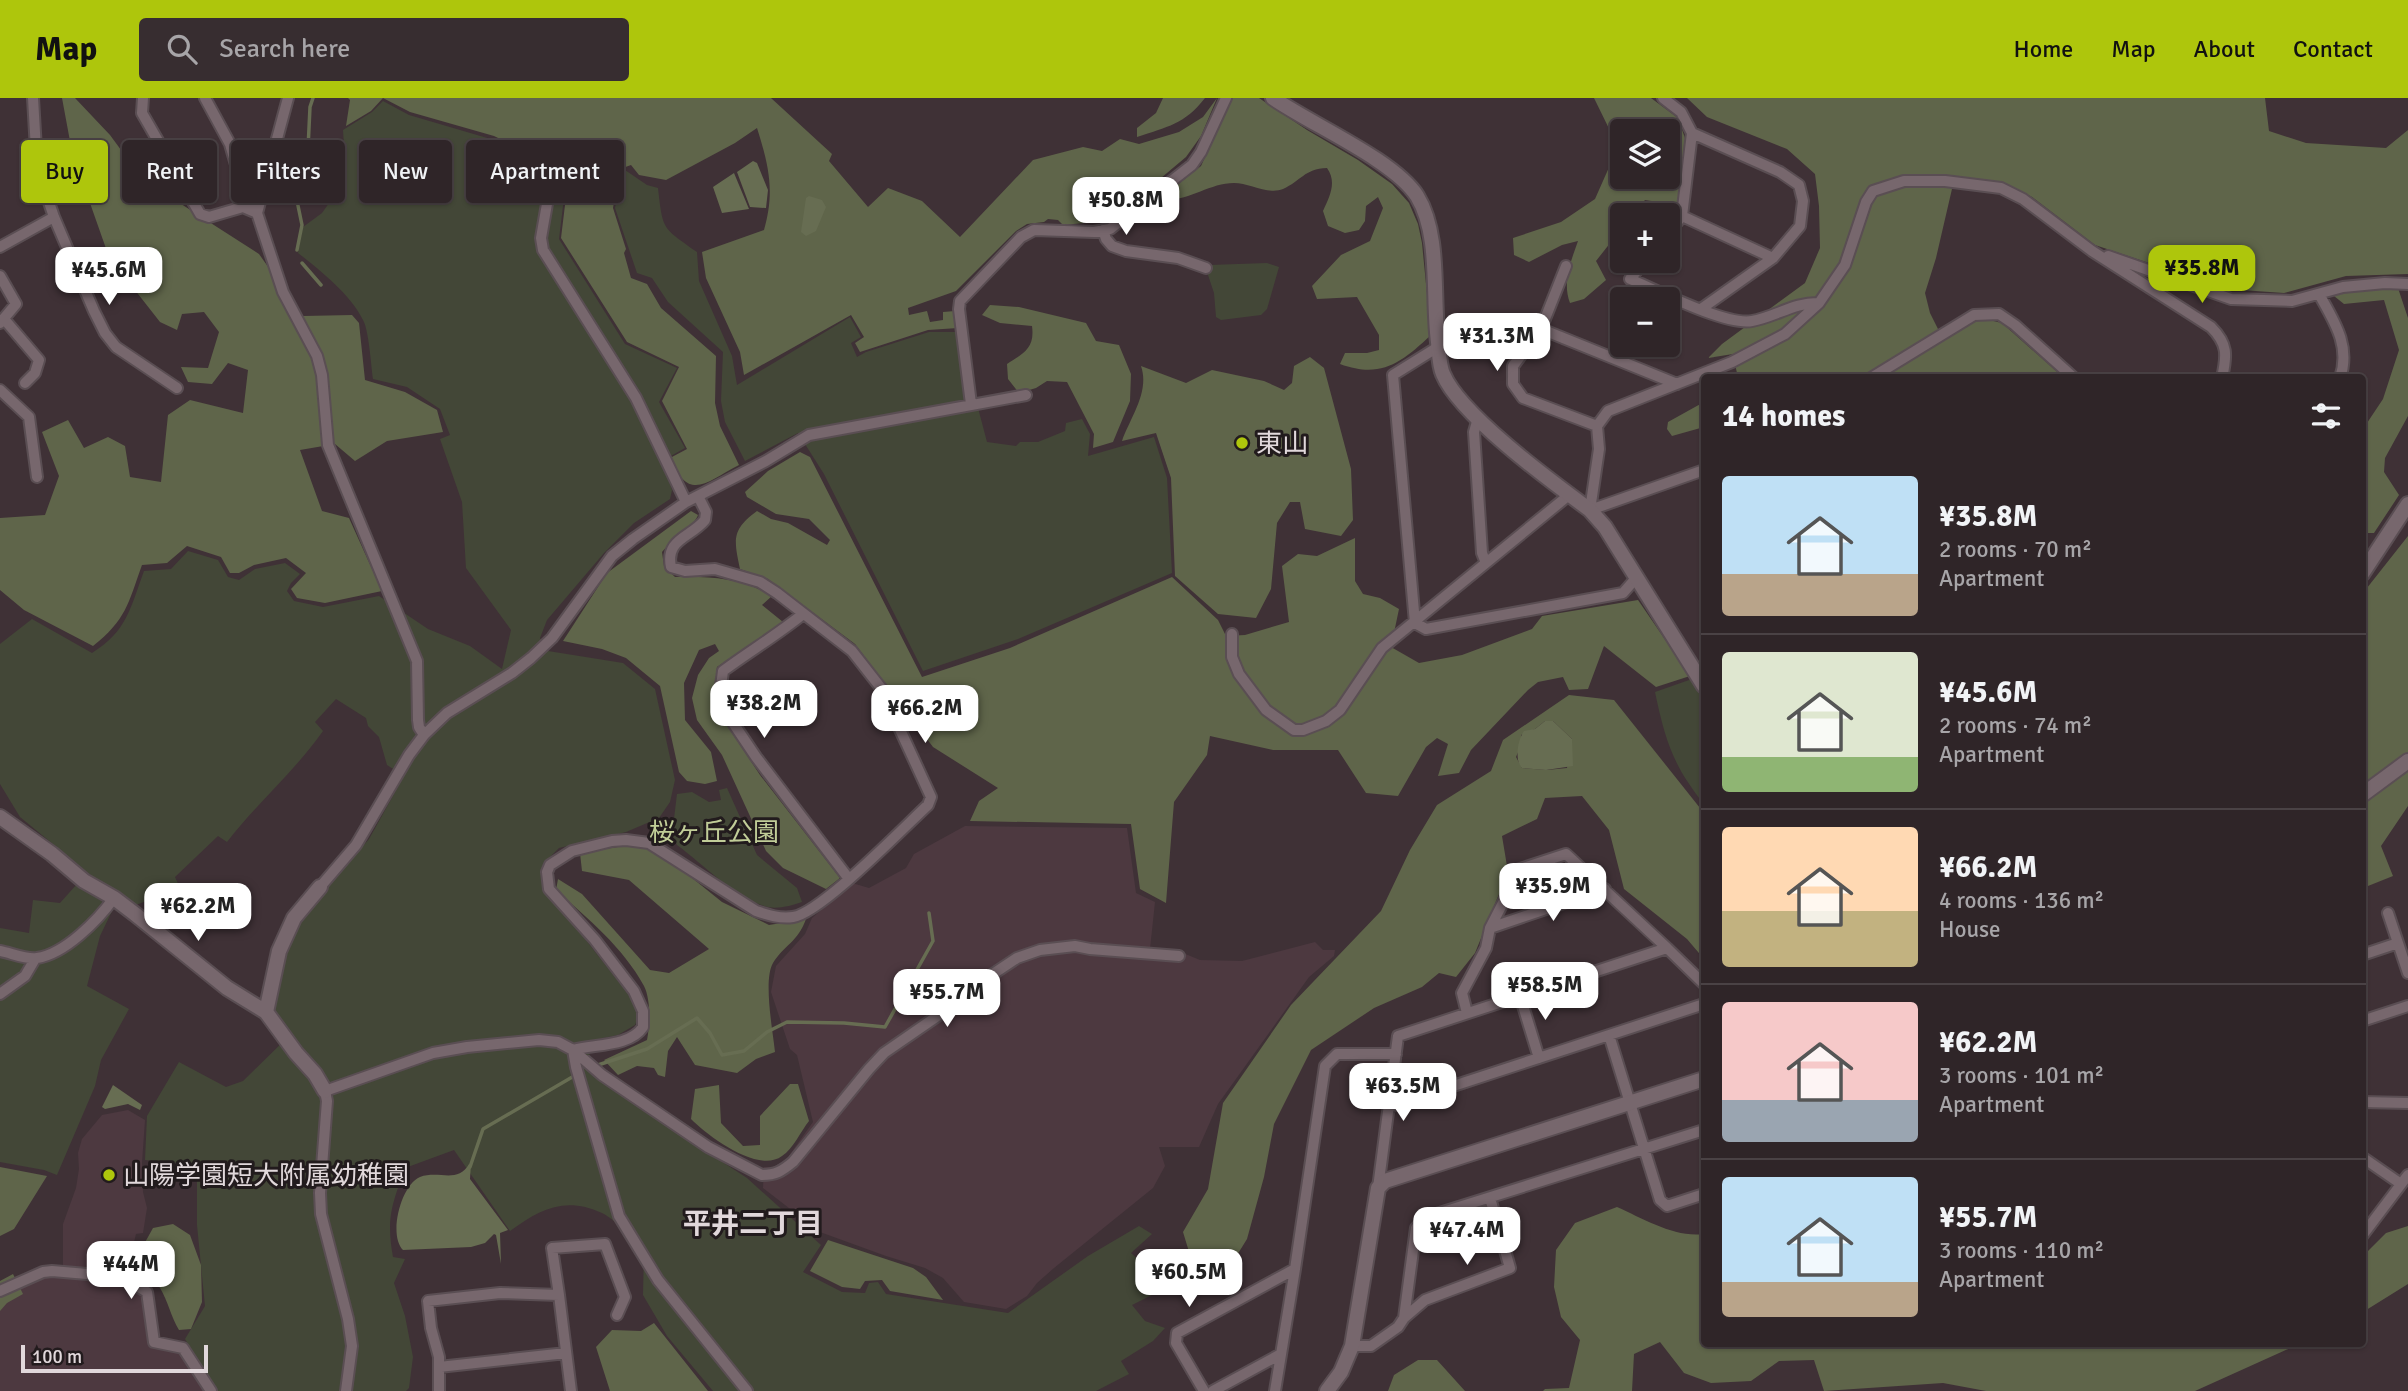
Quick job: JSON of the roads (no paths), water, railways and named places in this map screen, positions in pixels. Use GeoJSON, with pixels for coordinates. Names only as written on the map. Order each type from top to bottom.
{"type":"FeatureCollection","features":[{"type":"Feature","properties":{"kind":"street"},"geometry":{"type":"LineString","coordinates":[[33,98],[37,167],[54,217],[105,333],[116,347],[177,388]]}},
{"type":"Feature","properties":{"kind":"street"},"geometry":{"type":"LineString","coordinates":[[143,98],[142,113],[200,214],[209,218],[243,207],[257,213]]}},
{"type":"Feature","properties":{"kind":"street"},"geometry":{"type":"LineString","coordinates":[[205,98],[230,144],[239,174],[257,213],[283,292],[317,356],[323,375],[328,445],[416,661],[418,720],[424,735]]}},
{"type":"Feature","properties":{"kind":"street"},"geometry":{"type":"LineString","coordinates":[[257,213],[288,98]]}},
{"type":"Feature","properties":{"kind":"street"},"geometry":{"type":"LineString","coordinates":[[971,404],[960,301],[1021,237],[1034,230],[1094,233],[1110,229],[1192,164],[1226,98]]}},
{"type":"Feature","properties":{"kind":"street"},"geometry":{"type":"LineString","coordinates":[[1273,98],[1378,162],[1399,177],[1417,197],[1426,214],[1430,237],[1442,373],[1459,398],[1478,418],[1590,510],[1605,527],[1701,681]]}},
{"type":"Feature","properties":{"kind":"street"},"geometry":{"type":"LineString","coordinates":[[1663,98],[1681,112],[1692,133],[1680,219]]}},
{"type":"Feature","properties":{"kind":"street"},"geometry":{"type":"LineString","coordinates":[[1692,133],[1780,172],[1799,185],[1803,201],[1800,226],[1773,258],[1700,309]]}},
{"type":"Feature","properties":{"kind":"street"},"geometry":{"type":"LineString","coordinates":[[1702,374],[1732,362],[1785,334],[1819,303],[1845,265],[1866,202],[1873,191],[1904,181],[1945,181],[2001,188],[2022,198],[2092,251],[2211,327],[2223,339],[2226,360],[2223,374]]}},
{"type":"Feature","properties":{"kind":"street"},"geometry":{"type":"LineString","coordinates":[[547,203],[541,238],[543,250],[636,398],[686,502]]}},
{"type":"Feature","properties":{"kind":"street"},"geometry":{"type":"LineString","coordinates":[[1682,216],[1773,258]]}},
{"type":"Feature","properties":{"kind":"street"},"geometry":{"type":"LineString","coordinates":[[0,247],[54,217]]}},
{"type":"Feature","properties":{"kind":"street"},"geometry":{"type":"LineString","coordinates":[[1103,230],[1112,246],[1126,251],[1178,258],[1206,268]]}},
{"type":"Feature","properties":{"kind":"street"},"geometry":{"type":"LineString","coordinates":[[2092,251],[2231,299],[2291,301],[2343,287],[2408,284]]}},
{"type":"Feature","properties":{"kind":"street"},"geometry":{"type":"LineString","coordinates":[[1566,266],[1541,329],[1513,366],[1513,384],[1522,398],[1597,426]]}},
{"type":"Feature","properties":{"kind":"street"},"geometry":{"type":"LineString","coordinates":[[1635,273],[1630,279],[1700,309],[1738,321],[1752,321],[1806,302],[1819,303]]}},
{"type":"Feature","properties":{"kind":"street"},"geometry":{"type":"LineString","coordinates":[[0,276],[16,304],[2,321],[39,360],[34,373],[25,383]]}},
{"type":"Feature","properties":{"kind":"street"},"geometry":{"type":"LineString","coordinates":[[2319,294],[2340,331],[2344,358],[2341,374]]}},
{"type":"Feature","properties":{"kind":"street"},"geometry":{"type":"LineString","coordinates":[[1878,374],[1974,315],[1999,314],[2069,374]]}},
{"type":"Feature","properties":{"kind":"street"},"geometry":{"type":"LineString","coordinates":[[1541,329],[1677,384]]}},
{"type":"Feature","properties":{"kind":"street"},"geometry":{"type":"LineString","coordinates":[[1415,623],[1393,375],[1438,347]]}},
{"type":"Feature","properties":{"kind":"street"},"geometry":{"type":"LineString","coordinates":[[1590,510],[1599,449],[1597,426],[1608,411],[1701,374]]}},
{"type":"Feature","properties":{"kind":"street"},"geometry":{"type":"LineString","coordinates":[[0,390],[29,417],[37,477]]}},
{"type":"Feature","properties":{"kind":"street"},"geometry":{"type":"LineString","coordinates":[[266,1012],[279,951],[294,918],[356,845],[409,755],[424,735],[447,713],[512,673],[531,658],[552,638],[612,556],[633,538],[686,502],[766,461],[809,435],[1026,395]]}},
{"type":"Feature","properties":{"kind":"street"},"geometry":{"type":"LineString","coordinates":[[1478,418],[1474,432],[1482,553],[1486,563]]}},
{"type":"Feature","properties":{"kind":"street"},"geometry":{"type":"LineString","coordinates":[[1590,510],[1701,471]]}},
{"type":"Feature","properties":{"kind":"street"},"geometry":{"type":"LineString","coordinates":[[1232,635],[1232,657],[1239,674],[1266,710],[1288,726],[1303,730],[1326,721],[1340,710],[1382,648],[1569,495]]}},
{"type":"Feature","properties":{"kind":"street"},"geometry":{"type":"LineString","coordinates":[[573,1050],[587,1045],[620,1041],[633,1035],[643,1027],[643,1011],[634,990],[549,889],[547,872],[550,865],[572,851],[612,841],[649,842],[756,911],[774,917],[794,917],[805,913],[849,879],[928,805],[931,797],[881,688],[852,651],[760,582],[715,569],[685,572],[671,567],[670,550],[705,520],[706,512],[698,496]]}},
{"type":"Feature","properties":{"kind":"street"},"geometry":{"type":"LineString","coordinates":[[2366,568],[2408,504]]}},
{"type":"Feature","properties":{"kind":"street"},"geometry":{"type":"LineString","coordinates":[[1415,623],[1426,629],[1623,593],[1637,576]]}},
{"type":"Feature","properties":{"kind":"street"},"geometry":{"type":"LineString","coordinates":[[803,614],[772,639],[760,644],[723,671],[719,702],[756,757],[849,879]]}},
{"type":"Feature","properties":{"kind":"street"},"geometry":{"type":"LineString","coordinates":[[2366,792],[2408,761]]}},
{"type":"Feature","properties":{"kind":"street"},"geometry":{"type":"LineString","coordinates":[[0,817],[84,881],[114,898],[227,988],[266,1012],[315,1074],[325,1091],[327,1101],[320,1193],[321,1214],[348,1319],[352,1346],[346,1391]]}},
{"type":"Feature","properties":{"kind":"street"},"geometry":{"type":"LineString","coordinates":[[1467,1013],[1462,993],[1486,948],[1490,928],[1508,893],[1514,871],[1566,854],[1701,981]]}},
{"type":"Feature","properties":{"kind":"street"},"geometry":{"type":"LineString","coordinates":[[1490,928],[1605,890]]}},
{"type":"Feature","properties":{"kind":"street"},"geometry":{"type":"LineString","coordinates":[[0,951],[34,959],[48,956],[99,919],[114,898]]}},
{"type":"Feature","properties":{"kind":"street"},"geometry":{"type":"LineString","coordinates":[[2388,913],[2408,974]]}},
{"type":"Feature","properties":{"kind":"street"},"geometry":{"type":"LineString","coordinates":[[2366,954],[2398,943]]}},
{"type":"Feature","properties":{"kind":"street"},"geometry":{"type":"LineString","coordinates":[[325,1091],[422,1057],[467,1047],[538,1040],[558,1042],[708,1146],[762,1175],[771,1175],[793,1162],[884,1053],[1017,958],[1040,950],[1075,946],[1179,956]]}},
{"type":"Feature","properties":{"kind":"street"},"geometry":{"type":"LineString","coordinates":[[1327,1391],[1341,1372],[1352,1346],[1378,1188],[1398,1036],[1667,948]]}},
{"type":"Feature","properties":{"kind":"street"},"geometry":{"type":"LineString","coordinates":[[0,994],[25,976],[34,959]]}},
{"type":"Feature","properties":{"kind":"street"},"geometry":{"type":"LineString","coordinates":[[1520,996],[1539,1058]]}},
{"type":"Feature","properties":{"kind":"street"},"geometry":{"type":"LineString","coordinates":[[1389,1107],[1701,1005]]}},
{"type":"Feature","properties":{"kind":"street"},"geometry":{"type":"LineString","coordinates":[[2366,1020],[2408,1006]]}},
{"type":"Feature","properties":{"kind":"street"},"geometry":{"type":"LineString","coordinates":[[1609,1035],[1660,1200],[1667,1206],[1701,1195]]}},
{"type":"Feature","properties":{"kind":"street"},"geometry":{"type":"LineString","coordinates":[[573,1050],[619,1216],[658,1280],[747,1391]]}},
{"type":"Feature","properties":{"kind":"street"},"geometry":{"type":"LineString","coordinates":[[1275,1391],[1296,1269],[1325,1066],[1338,1054],[1396,1054]]}},
{"type":"Feature","properties":{"kind":"street"},"geometry":{"type":"LineString","coordinates":[[1378,1188],[1396,1176],[1701,1080]]}},
{"type":"Feature","properties":{"kind":"street"},"geometry":{"type":"LineString","coordinates":[[2366,1102],[2408,1103]]}},
{"type":"Feature","properties":{"kind":"street"},"geometry":{"type":"LineString","coordinates":[[1404,1318],[1416,1228],[1427,1217],[1701,1131]]}},
{"type":"Feature","properties":{"kind":"street"},"geometry":{"type":"LineString","coordinates":[[2366,1159],[2405,1180],[2366,1231]]}},
{"type":"Feature","properties":{"kind":"street"},"geometry":{"type":"LineString","coordinates":[[1352,1346],[1371,1346],[1398,1327],[1404,1318],[1425,1300],[1510,1268],[1490,1198]]}},
{"type":"Feature","properties":{"kind":"street"},"geometry":{"type":"LineString","coordinates":[[571,1391],[552,1248],[605,1244],[625,1297],[617,1315]]}},
{"type":"Feature","properties":{"kind":"street"},"geometry":{"type":"LineString","coordinates":[[1204,1391],[1176,1343],[1177,1333],[1296,1269]]}},
{"type":"Feature","properties":{"kind":"street"},"geometry":{"type":"LineString","coordinates":[[0,1291],[43,1272],[122,1277],[147,1292],[154,1342],[183,1348],[211,1391]]}},
{"type":"Feature","properties":{"kind":"street"},"geometry":{"type":"LineString","coordinates":[[439,1391],[439,1367],[428,1301],[500,1293],[559,1295]]}},
{"type":"Feature","properties":{"kind":"street"},"geometry":{"type":"LineString","coordinates":[[439,1367],[566,1353]]}},
{"type":"Feature","properties":{"kind":"street"},"geometry":{"type":"LineString","coordinates":[[1213,1391],[1281,1354]]}},
{"type":"Feature","properties":{"kind":"waterway"},"geometry":{"type":"LineString","coordinates":[[297,250],[302,225],[296,183],[308,149],[310,107],[313,98]]}},
{"type":"Feature","properties":{"kind":"waterway"},"geometry":{"type":"LineString","coordinates":[[302,263],[321,285]]}},
{"type":"Feature","properties":{"kind":"waterway"},"geometry":{"type":"LineString","coordinates":[[598,1065],[647,1049],[697,1018],[710,1033],[722,1055],[744,1051],[767,1032],[787,1022],[885,1027],[933,941],[929,913]]}},
{"type":"Feature","properties":{"kind":"waterway"},"geometry":{"type":"LineString","coordinates":[[470,1167],[483,1129],[574,1076]]}},
{"type":"Feature","properties":{"kind":"place","name":"東山"},"geometry":{"type":"Point","coordinates":[1242,443]}},
{"type":"Feature","properties":{"kind":"place","name":"山陽学園短大附属幼稚園"},"geometry":{"type":"Point","coordinates":[109,1175]}},
{"type":"Feature","properties":{"kind":"district","name":"平井二丁目"},"geometry":{"type":"Point","coordinates":[753,1223]}},
{"type":"Feature","properties":{"kind":"park label","name":"桜ヶ丘公園"},"geometry":{"type":"Point","coordinates":[714,832]}}]}
